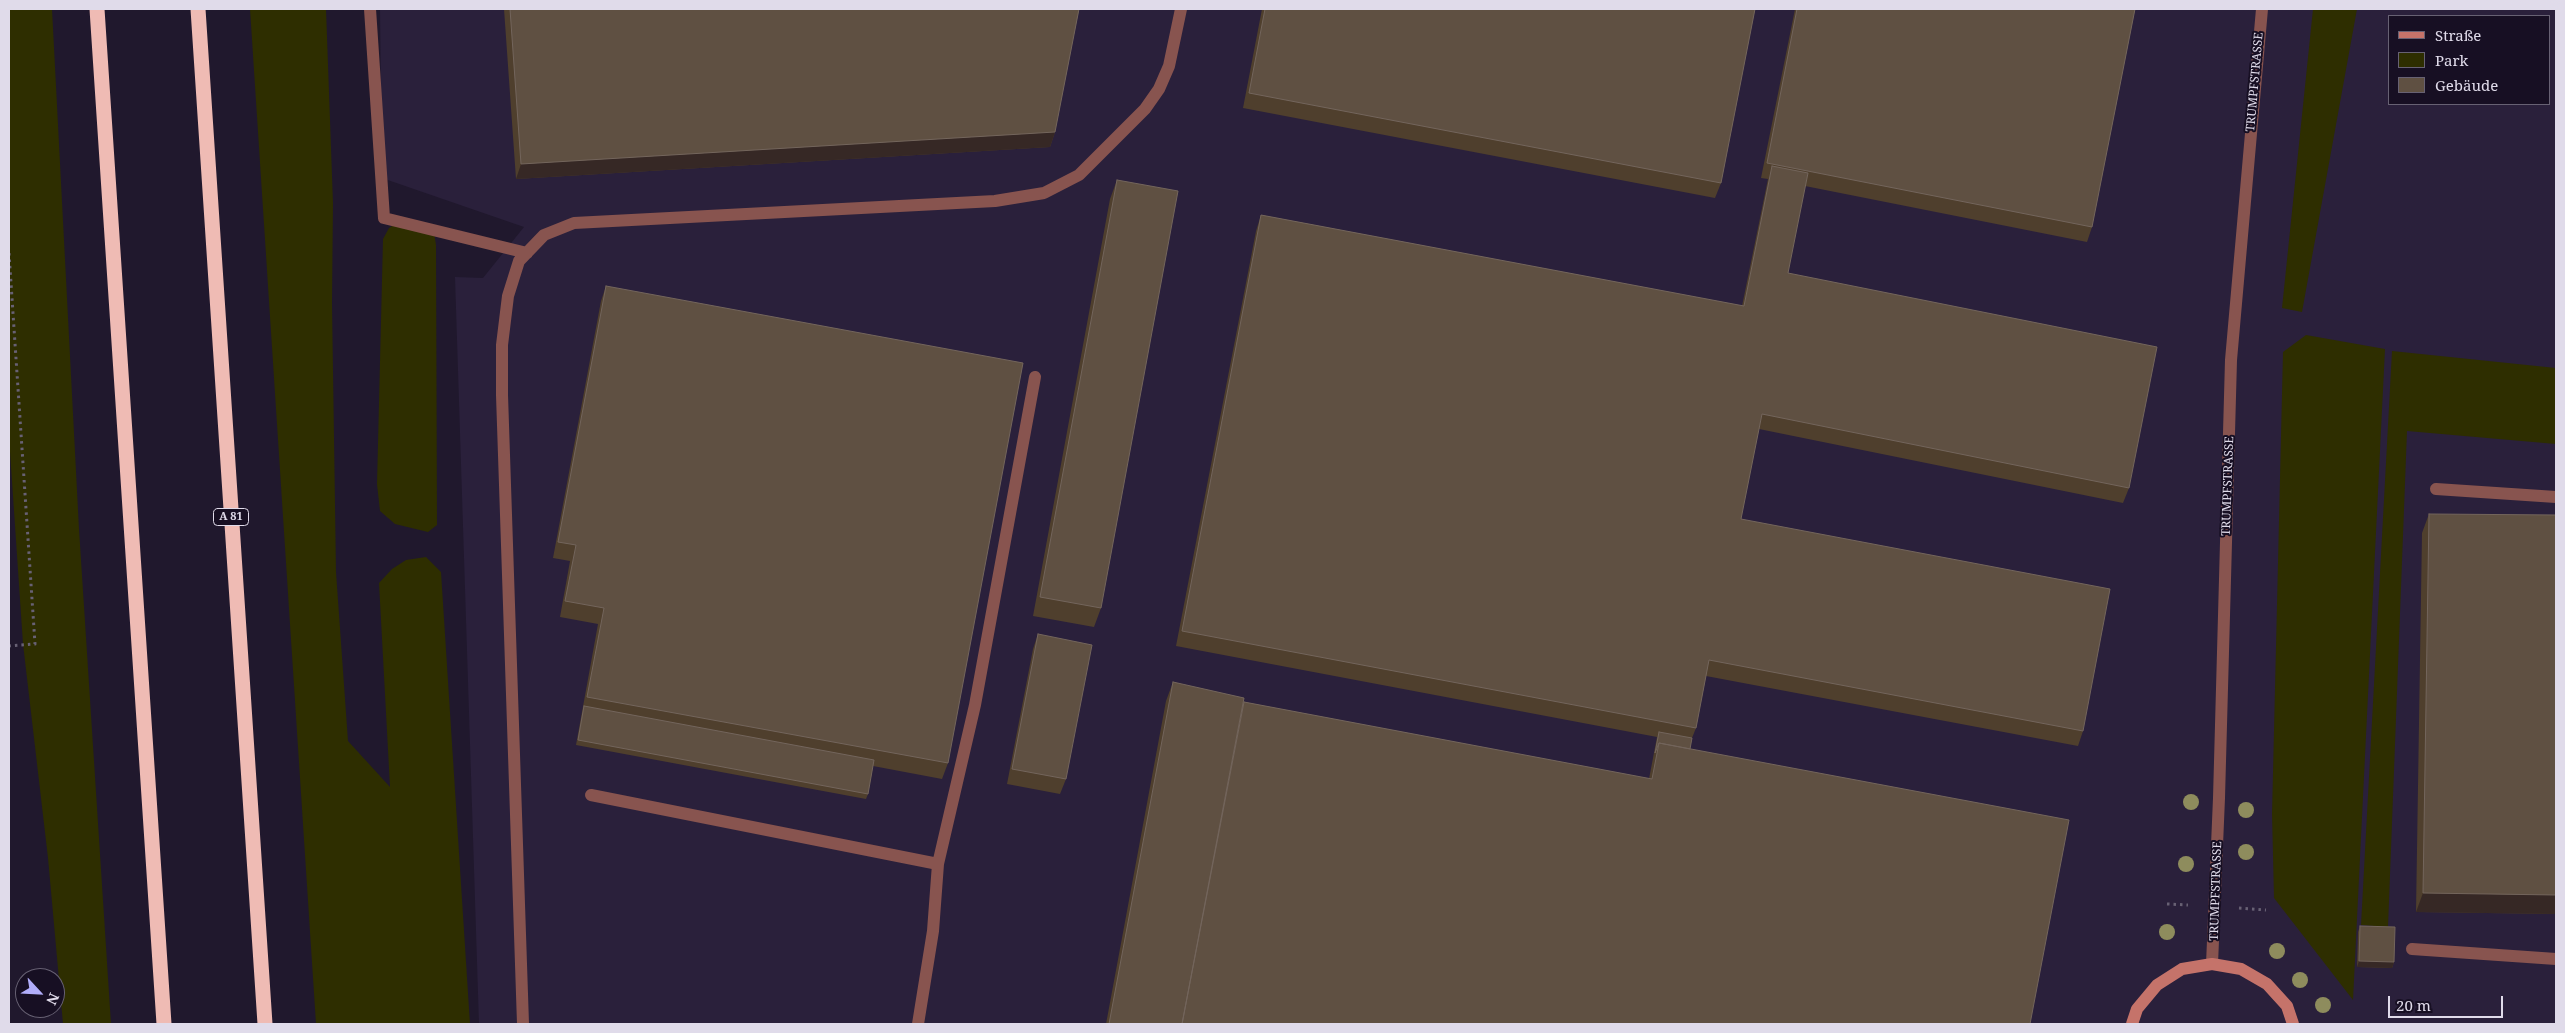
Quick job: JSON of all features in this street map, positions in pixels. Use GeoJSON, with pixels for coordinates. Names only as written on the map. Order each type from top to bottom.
{"type":"FeatureCollection","features":[{"type":"Feature","properties":{"kind":"highway"},"geometry":{"type":"LineString","coordinates":[[97,9],[164,1024]]}},
{"type":"Feature","properties":{"kind":"highway","name":"A 81"},"geometry":{"type":"LineString","coordinates":[[198,9],[265,1024]]}},
{"type":"Feature","properties":{"kind":"street"},"geometry":{"type":"LineString","coordinates":[[370,9],[384,218],[526,254]]}},
{"type":"Feature","properties":{"kind":"street"},"geometry":{"type":"LineString","coordinates":[[523,1024],[502,395],[502,345],[508,296],[519,261],[544,235],[574,223],[995,201],[1044,193],[1079,175],[1145,109],[1159,89],[1169,66],[1181,9]]}},
{"type":"Feature","properties":{"kind":"street","name":"TRUMPFSTRASSE"},"geometry":{"type":"LineString","coordinates":[[2212,964],[2219,798],[2231,360],[2262,9]]}},
{"type":"Feature","properties":{"kind":"street"},"geometry":{"type":"LineString","coordinates":[[918,1024],[933,931],[938,864],[974,705],[1035,377]]}},
{"type":"Feature","properties":{"kind":"street"},"geometry":{"type":"LineString","coordinates":[[2436,489],[2556,497]]}},
{"type":"Feature","properties":{"kind":"street"},"geometry":{"type":"LineString","coordinates":[[591,795],[938,864]]}},
{"type":"Feature","properties":{"kind":"street"},"geometry":{"type":"LineString","coordinates":[[2412,949],[2556,959]]}},
{"type":"Feature","properties":{"kind":"street"},"geometry":{"type":"LineString","coordinates":[[2132,1024],[2137,1009],[2156,985],[2182,969],[2212,964],[2241,969],[2267,984],[2287,1006],[2293,1024]]}},
{"type":"Feature","properties":{"kind":"path"},"geometry":{"type":"LineString","coordinates":[[9,253],[35,644],[9,646]]}},
{"type":"Feature","properties":{"kind":"shaded area"},"geometry":{"type":"Polygon","coordinates":[[[380,9],[2556,9],[2556,1024],[479,1024],[455,277],[483,278],[524,227],[382,178],[380,9]]]}},
{"type":"Feature","properties":{"kind":"green space"},"geometry":{"type":"Polygon","coordinates":[[[9,9],[52,9],[79,529],[111,1024],[63,1024],[62,1018],[65,1018],[65,968],[58,968],[48,858],[23,644],[9,437],[9,9]]]}},
{"type":"Feature","properties":{"kind":"green space"},"geometry":{"type":"Polygon","coordinates":[[[250,9],[326,9],[333,203],[332,303],[336,572],[348,741],[390,787],[379,583],[392,569],[406,560],[426,557],[441,572],[470,1024],[316,1024],[250,9]]]}},
{"type":"Feature","properties":{"kind":"green space"},"geometry":{"type":"Polygon","coordinates":[[[2313,9],[2357,9],[2302,312],[2282,308],[2313,9]]]}},
{"type":"Feature","properties":{"kind":"green space"},"geometry":{"type":"Polygon","coordinates":[[[401,220],[434,232],[436,245],[437,525],[428,532],[395,524],[380,511],[377,484],[383,239],[389,228],[401,220]]]}},
{"type":"Feature","properties":{"kind":"green space"},"geometry":{"type":"Polygon","coordinates":[[[2306,335],[2385,349],[2353,1000],[2274,898],[2272,814],[2283,352],[2306,335]]]}},
{"type":"Feature","properties":{"kind":"green space"},"geometry":{"type":"Polygon","coordinates":[[[2392,351],[2556,368],[2556,444],[2407,431],[2388,927],[2361,925],[2392,351]]]}},
{"type":"Feature","properties":{"kind":"building"},"geometry":{"type":"Polygon","coordinates":[[[510,9],[1079,9],[1055,132],[521,164],[510,9]]]}},
{"type":"Feature","properties":{"kind":"building"},"geometry":{"type":"Polygon","coordinates":[[[1265,9],[1755,9],[1721,183],[1249,93],[1265,9]]]}},
{"type":"Feature","properties":{"kind":"building"},"geometry":{"type":"Polygon","coordinates":[[[1797,9],[2135,9],[2092,227],[1767,163],[1797,9]]]}},
{"type":"Feature","properties":{"kind":"building"},"geometry":{"type":"Polygon","coordinates":[[[1772,166],[1808,173],[1788,273],[2157,347],[2129,488],[1762,414],[1741,519],[2110,589],[2083,731],[1709,660],[1696,728],[1182,631],[1261,215],[1744,306],[1772,166]]]}},
{"type":"Feature","properties":{"kind":"building"},"geometry":{"type":"Polygon","coordinates":[[[1117,180],[1178,191],[1101,608],[1040,597],[1117,180]]]}},
{"type":"Feature","properties":{"kind":"building"},"geometry":{"type":"Polygon","coordinates":[[[606,286],[1023,363],[948,763],[587,697],[604,608],[565,601],[576,545],[558,542],[606,286]]]}},
{"type":"Feature","properties":{"kind":"building"},"geometry":{"type":"Polygon","coordinates":[[[2429,514],[2556,515],[2556,895],[2423,893],[2429,514]]]}},
{"type":"Feature","properties":{"kind":"building"},"geometry":{"type":"Polygon","coordinates":[[[1038,634],[1092,645],[1066,779],[1012,769],[1038,634]]]}},
{"type":"Feature","properties":{"kind":"building"},"geometry":{"type":"Polygon","coordinates":[[[1173,682],[1244,698],[1182,1024],[1109,1024],[1173,682]]]}},
{"type":"Feature","properties":{"kind":"building"},"geometry":{"type":"Polygon","coordinates":[[[1244,702],[1652,779],[1659,743],[2069,820],[2030,1024],[1182,1024],[1244,702]]]}},
{"type":"Feature","properties":{"kind":"building"},"geometry":{"type":"Polygon","coordinates":[[[584,706],[874,760],[868,794],[578,740],[584,706]]]}},
{"type":"Feature","properties":{"kind":"building"},"geometry":{"type":"Polygon","coordinates":[[[1659,732],[1692,738],[1690,749],[1659,743],[1655,753],[1659,732]]]}},
{"type":"Feature","properties":{"kind":"building"},"geometry":{"type":"Polygon","coordinates":[[[2360,926],[2395,927],[2394,962],[2359,961],[2360,926]]]}}]}
